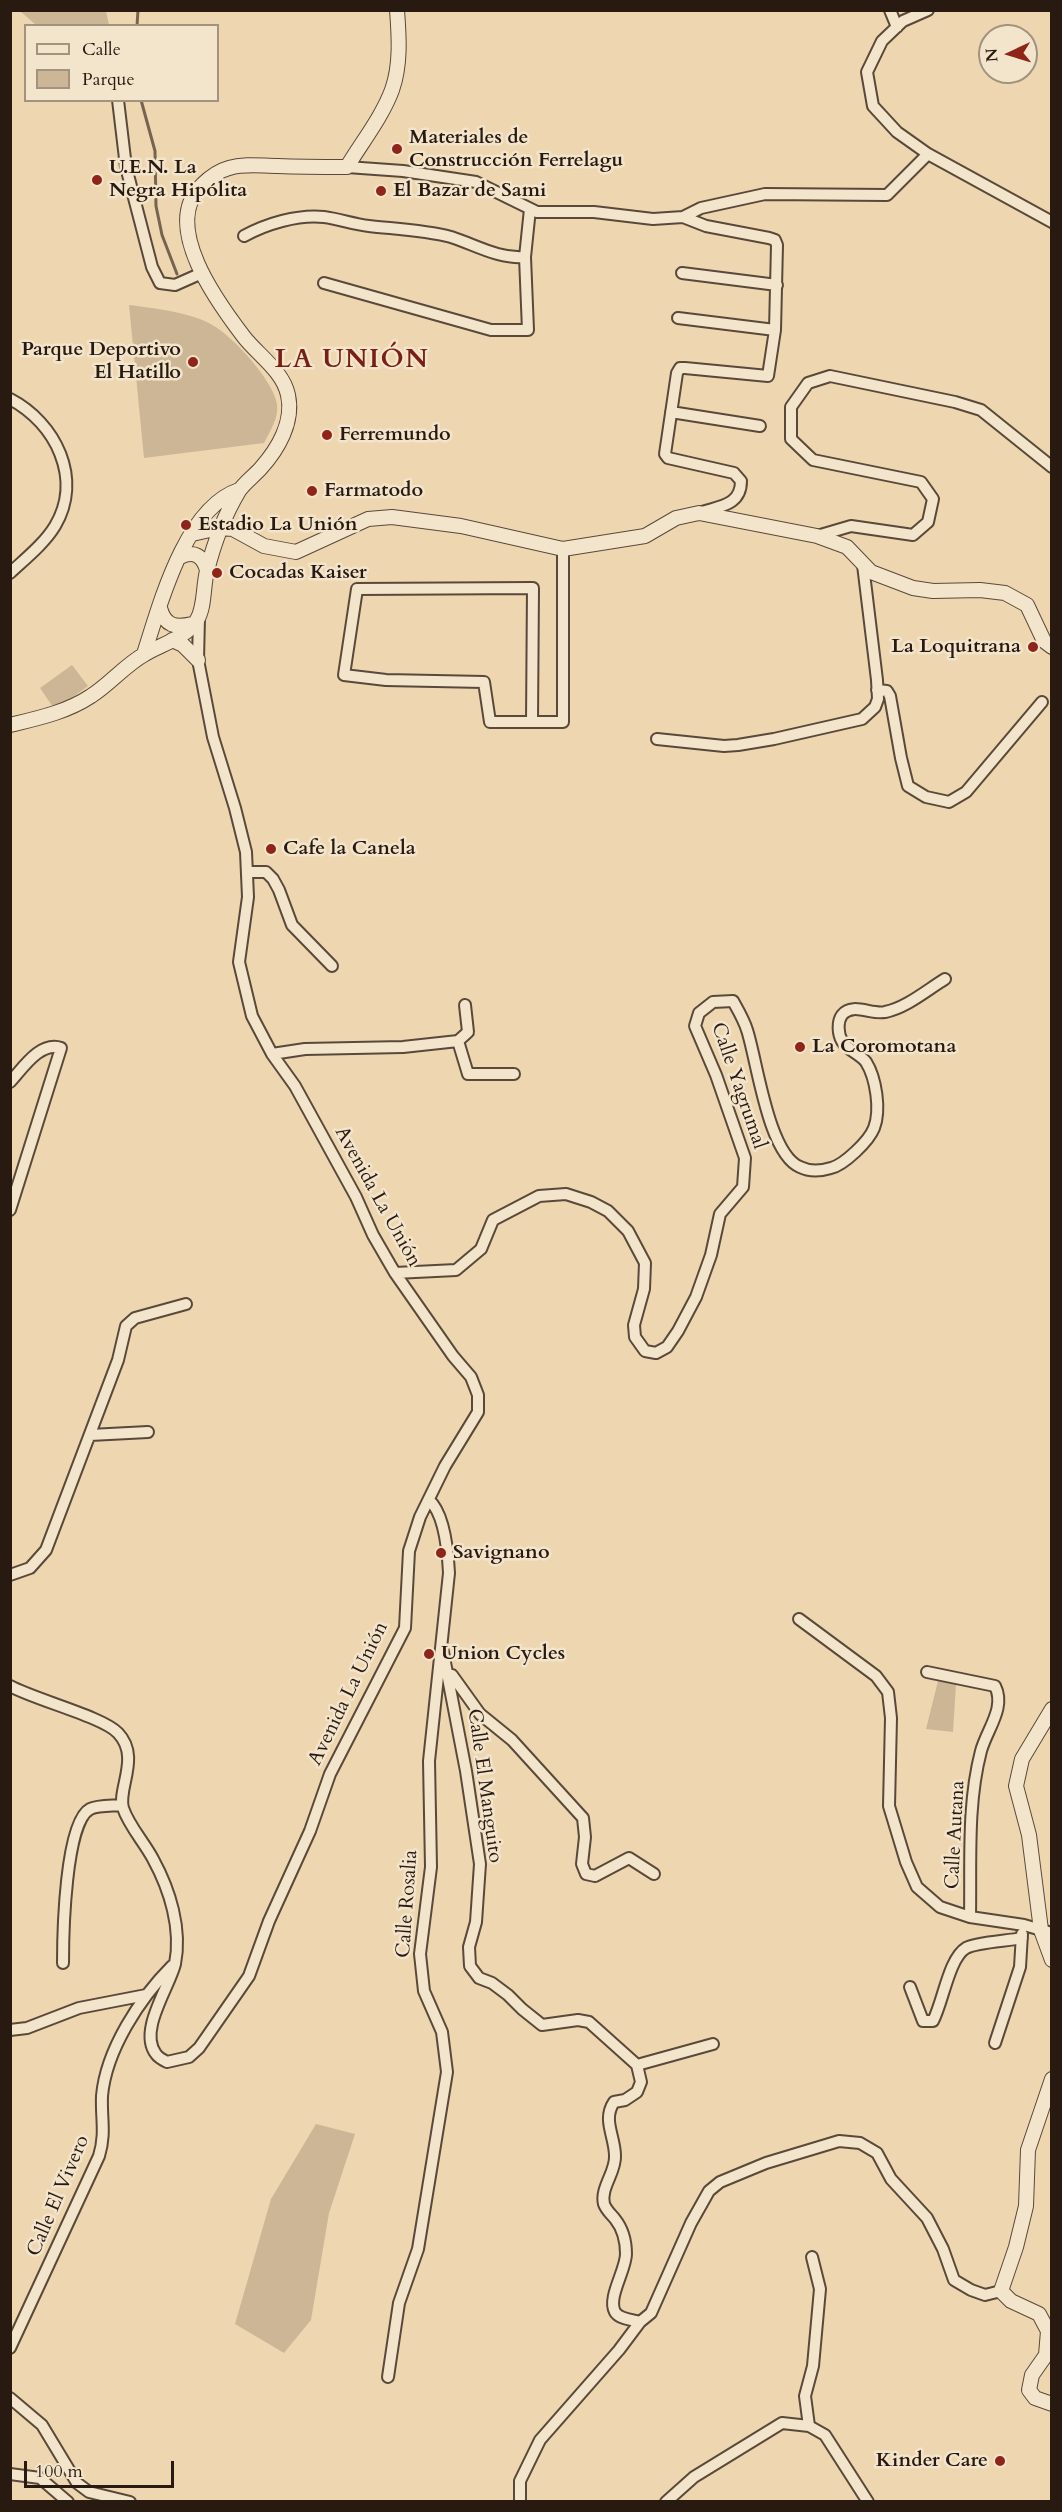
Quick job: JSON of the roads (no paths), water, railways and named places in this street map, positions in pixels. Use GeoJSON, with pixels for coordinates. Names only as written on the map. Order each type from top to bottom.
{"type":"FeatureCollection","features":[{"type":"Feature","properties":{"kind":"street"},"geometry":{"type":"LineString","coordinates":[[397,10],[398,66],[392,89],[380,114],[347,166],[403,171],[476,182],[537,212],[594,212],[653,219],[683,217],[701,208],[765,194],[888,195],[928,154]]}},
{"type":"Feature","properties":{"kind":"street"},"geometry":{"type":"LineString","coordinates":[[890,10],[897,27]]}},
{"type":"Feature","properties":{"kind":"street"},"geometry":{"type":"LineString","coordinates":[[928,10],[903,21],[882,41],[867,72],[873,106],[897,132],[928,154],[1052,222]]}},
{"type":"Feature","properties":{"kind":"street"},"geometry":{"type":"LineString","coordinates":[[118,102],[126,167],[152,267],[160,283],[175,285],[202,273]]}},
{"type":"Feature","properties":{"kind":"street","name":"Avenida La Unión"},"geometry":{"type":"LineString","coordinates":[[122,1805],[154,1860],[176,1924],[174,1964],[152,2024],[151,2042],[156,2055],[166,2062],[189,2057],[199,2049],[249,1976],[269,1921],[310,1831],[330,1774],[405,1628],[409,1551],[420,1517],[445,1466],[478,1412],[478,1395],[471,1377],[453,1356],[395,1274],[295,1086],[272,1054],[252,1016],[239,962],[248,897],[248,872],[238,817],[213,737],[198,660],[197,621],[207,570],[219,528],[239,490],[260,469],[279,442],[288,419],[287,392],[282,380],[246,339],[218,301],[202,273],[190,244],[187,213],[193,195],[213,176],[226,168],[245,165],[347,166]]}},
{"type":"Feature","properties":{"kind":"street"},"geometry":{"type":"LineString","coordinates":[[324,283],[491,330],[528,330],[525,257],[530,209]]}},
{"type":"Feature","properties":{"kind":"street"},"geometry":{"type":"LineString","coordinates":[[244,236],[260,228],[293,219],[322,217],[352,224],[450,237],[508,258],[525,257]]}},
{"type":"Feature","properties":{"kind":"street"},"geometry":{"type":"LineString","coordinates":[[192,534],[219,528],[233,529],[274,550],[296,552],[368,519],[392,517],[462,526],[563,549],[645,536],[676,518],[734,501],[741,493],[741,481],[734,473],[668,458],[664,449],[677,373],[680,369],[768,376],[771,372],[775,330],[777,245],[775,240],[706,226],[683,217]]}},
{"type":"Feature","properties":{"kind":"street"},"geometry":{"type":"LineString","coordinates":[[682,273],[777,285]]}},
{"type":"Feature","properties":{"kind":"street"},"geometry":{"type":"LineString","coordinates":[[678,318],[775,330]]}},
{"type":"Feature","properties":{"kind":"street"},"geometry":{"type":"LineString","coordinates":[[817,536],[851,526],[913,535],[928,522],[933,499],[921,482],[813,460],[791,438],[791,407],[808,384],[830,376],[955,402],[981,410],[1052,467]]}},
{"type":"Feature","properties":{"kind":"street"},"geometry":{"type":"LineString","coordinates":[[10,399],[28,410],[50,433],[64,462],[67,479],[67,495],[55,526],[10,573]]}},
{"type":"Feature","properties":{"kind":"street"},"geometry":{"type":"LineString","coordinates":[[671,412],[760,426]]}},
{"type":"Feature","properties":{"kind":"street","name":"Avenida La Unión"},"geometry":{"type":"LineString","coordinates":[[144,654],[180,557],[192,534],[218,500],[239,490]]}},
{"type":"Feature","properties":{"kind":"street"},"geometry":{"type":"LineString","coordinates":[[699,513],[817,536],[847,547],[871,572],[913,588],[933,591],[1005,592],[1027,605],[1044,641],[1052,647]]}},
{"type":"Feature","properties":{"kind":"street"},"geometry":{"type":"LineString","coordinates":[[532,722],[533,588],[357,589],[344,675],[386,680],[484,682],[490,722],[532,722],[563,722],[563,549]]}},
{"type":"Feature","properties":{"kind":"street"},"geometry":{"type":"LineString","coordinates":[[180,557],[186,554],[197,554],[202,558],[207,570]]}},
{"type":"Feature","properties":{"kind":"street"},"geometry":{"type":"LineString","coordinates":[[657,739],[724,746],[738,745],[851,723],[870,713],[878,699],[863,565]]}},
{"type":"Feature","properties":{"kind":"street"},"geometry":{"type":"LineString","coordinates":[[160,608],[162,617],[176,627],[197,621]]}},
{"type":"Feature","properties":{"kind":"street"},"geometry":{"type":"LineString","coordinates":[[10,725],[52,715],[83,701],[144,654],[172,640],[197,621]]}},
{"type":"Feature","properties":{"kind":"street"},"geometry":{"type":"LineString","coordinates":[[172,640],[183,645],[198,660]]}},
{"type":"Feature","properties":{"kind":"street"},"geometry":{"type":"LineString","coordinates":[[877,690],[887,692],[890,696],[908,786],[926,797],[949,802],[966,792],[1042,702]]}},
{"type":"Feature","properties":{"kind":"street"},"geometry":{"type":"LineString","coordinates":[[248,872],[267,872],[273,879],[292,925],[332,966]]}},
{"type":"Feature","properties":{"kind":"street","name":"Calle Yagrumal"},"geometry":{"type":"LineString","coordinates":[[395,1274],[456,1270],[481,1249],[494,1220],[539,1196],[566,1194],[591,1202],[608,1211],[628,1231],[645,1263],[644,1289],[634,1325],[635,1337],[645,1352],[656,1353],[667,1347],[673,1339],[696,1297],[711,1255],[720,1214],[743,1187],[745,1158],[716,1076],[695,1026],[699,1013],[713,1002],[733,1001],[747,1028],[761,1091],[785,1152],[799,1167],[820,1171],[837,1166],[856,1151],[874,1130],[877,1112],[873,1079],[865,1061],[842,1041],[837,1026],[842,1015],[852,1009],[884,1013],[899,1007],[945,979]]}},
{"type":"Feature","properties":{"kind":"street"},"geometry":{"type":"LineString","coordinates":[[272,1054],[338,1047],[403,1047],[458,1041],[468,1032],[465,1005]]}},
{"type":"Feature","properties":{"kind":"street"},"geometry":{"type":"LineString","coordinates":[[458,1041],[468,1074],[514,1074]]}},
{"type":"Feature","properties":{"kind":"street"},"geometry":{"type":"LineString","coordinates":[[10,1082],[45,1047],[61,1048],[10,1210]]}},
{"type":"Feature","properties":{"kind":"street"},"geometry":{"type":"LineString","coordinates":[[10,1575],[30,1568],[46,1550],[118,1360],[126,1326],[135,1318],[186,1304]]}},
{"type":"Feature","properties":{"kind":"street"},"geometry":{"type":"LineString","coordinates":[[90,1435],[148,1432]]}},
{"type":"Feature","properties":{"kind":"street","name":"Calle Rosalia"},"geometry":{"type":"LineString","coordinates":[[388,2378],[399,2303],[418,2249],[447,2072],[442,2032],[424,1991],[420,1954],[431,1867],[429,1761],[449,1573],[448,1550],[436,1507],[429,1500]]}},
{"type":"Feature","properties":{"kind":"street"},"geometry":{"type":"LineString","coordinates":[[799,1619],[876,1676],[888,1692],[891,1718],[889,1806],[906,1862],[917,1887],[940,1907],[970,1917],[1024,1925],[1046,1931]]}},
{"type":"Feature","properties":{"kind":"street","name":"Calle El Manguito"},"geometry":{"type":"LineString","coordinates":[[442,1647],[480,1864],[476,1922],[469,1947],[470,1966],[479,1978],[500,1989],[542,2025],[578,2020],[589,2022],[637,2065]]}},
{"type":"Feature","properties":{"kind":"street"},"geometry":{"type":"LineString","coordinates":[[447,1667],[480,1714],[512,1740],[583,1818],[585,1837],[582,1864],[586,1874],[595,1876],[629,1858],[654,1874]]}},
{"type":"Feature","properties":{"kind":"street","name":"Calle Autana"},"geometry":{"type":"LineString","coordinates":[[927,1672],[995,1686],[999,1694],[998,1708],[981,1750],[973,1799],[970,1917]]}},
{"type":"Feature","properties":{"kind":"street"},"geometry":{"type":"LineString","coordinates":[[10,1686],[39,1700],[106,1724],[119,1734],[126,1748],[129,1767],[122,1805],[90,1809],[80,1817],[65,1897],[63,1963]]}},
{"type":"Feature","properties":{"kind":"street"},"geometry":{"type":"LineString","coordinates":[[1052,1709],[1022,1759],[1016,1786],[1029,1835],[1052,1960]]}},
{"type":"Feature","properties":{"kind":"street"},"geometry":{"type":"LineString","coordinates":[[995,2043],[1020,1967],[1024,1925]]}},
{"type":"Feature","properties":{"kind":"street"},"geometry":{"type":"LineString","coordinates":[[910,1987],[923,2021],[933,2021],[941,2006],[956,1957],[967,1947],[1022,1938]]}},
{"type":"Feature","properties":{"kind":"street","name":"Calle El Vivero"},"geometry":{"type":"LineString","coordinates":[[10,2348],[99,2156],[104,2140],[102,2098],[104,2080],[131,2017],[174,1964]]}},
{"type":"Feature","properties":{"kind":"street"},"geometry":{"type":"LineString","coordinates":[[10,2030],[27,2028],[79,2008],[147,1995]]}},
{"type":"Feature","properties":{"kind":"street"},"geometry":{"type":"LineString","coordinates":[[640,2322],[619,2317],[614,2311],[613,2302],[626,2255],[623,2233],[617,2221],[605,2207],[602,2195],[610,2180],[616,2157],[608,2124],[609,2109],[614,2102],[625,2100],[638,2092],[641,2082],[637,2065],[713,2044]]}},
{"type":"Feature","properties":{"kind":"street"},"geometry":{"type":"LineString","coordinates":[[1001,2291],[1016,2247],[1026,2206],[1028,2150],[1052,2079]]}},
{"type":"Feature","properties":{"kind":"street"},"geometry":{"type":"LineString","coordinates":[[520,2502],[520,2481],[540,2440],[619,2350],[640,2322],[651,2313],[691,2223],[709,2191],[720,2181],[766,2163],[839,2141],[860,2143],[877,2153],[891,2180],[927,2218],[943,2249],[954,2280],[970,2290],[985,2295],[1001,2291]]}},
{"type":"Feature","properties":{"kind":"street"},"geometry":{"type":"LineString","coordinates":[[809,2426],[806,2396],[813,2366],[820,2289],[812,2257]]}},
{"type":"Feature","properties":{"kind":"street"},"geometry":{"type":"LineString","coordinates":[[1001,2291],[1011,2301],[1039,2314],[1047,2331],[1046,2355],[1032,2375],[1029,2390],[1035,2398],[1052,2404]]}},
{"type":"Feature","properties":{"kind":"street"},"geometry":{"type":"LineString","coordinates":[[10,2398],[42,2425],[77,2483],[89,2492],[130,2502]]}},
{"type":"Feature","properties":{"kind":"street"},"geometry":{"type":"LineString","coordinates":[[666,2502],[694,2477],[782,2423],[809,2426],[825,2435],[868,2502]]}},
{"type":"Feature","properties":{"kind":"street"},"geometry":{"type":"LineString","coordinates":[[10,2474],[40,2478],[68,2502]]}},
{"type":"Feature","properties":{"kind":"waterway"},"geometry":{"type":"LineString","coordinates":[[137,24],[138,10]]}},
{"type":"Feature","properties":{"kind":"waterway"},"geometry":{"type":"LineString","coordinates":[[142,102],[155,151],[156,206],[162,235],[177,274]]}},
{"type":"Feature","properties":{"kind":"place","name":"Materiales de Construcción Ferrelagu"},"geometry":{"type":"Point","coordinates":[397,149]}},
{"type":"Feature","properties":{"kind":"place","name":"U.E.N. La Negra Hipólita"},"geometry":{"type":"Point","coordinates":[97,180]}},
{"type":"Feature","properties":{"kind":"place","name":"El Bazar de Sami"},"geometry":{"type":"Point","coordinates":[381,191]}},
{"type":"Feature","properties":{"kind":"place","name":"Parque Deportivo El Hatillo"},"geometry":{"type":"Point","coordinates":[193,362]}},
{"type":"Feature","properties":{"kind":"place","name":"Ferremundo"},"geometry":{"type":"Point","coordinates":[327,435]}},
{"type":"Feature","properties":{"kind":"place","name":"Farmatodo"},"geometry":{"type":"Point","coordinates":[312,491]}},
{"type":"Feature","properties":{"kind":"place","name":"Estadio La Unión"},"geometry":{"type":"Point","coordinates":[186,525]}},
{"type":"Feature","properties":{"kind":"place","name":"Cocadas Kaiser"},"geometry":{"type":"Point","coordinates":[217,573]}},
{"type":"Feature","properties":{"kind":"place","name":"La Loquitrana"},"geometry":{"type":"Point","coordinates":[1033,647]}},
{"type":"Feature","properties":{"kind":"place","name":"Cafe la Canela"},"geometry":{"type":"Point","coordinates":[271,849]}},
{"type":"Feature","properties":{"kind":"place","name":"La Coromotana"},"geometry":{"type":"Point","coordinates":[800,1047]}},
{"type":"Feature","properties":{"kind":"place","name":"Savignano"},"geometry":{"type":"Point","coordinates":[441,1553]}},
{"type":"Feature","properties":{"kind":"place","name":"Union Cycles"},"geometry":{"type":"Point","coordinates":[429,1654]}},
{"type":"Feature","properties":{"kind":"place","name":"Kinder Care"},"geometry":{"type":"Point","coordinates":[1000,2461]}},
{"type":"Feature","properties":{"kind":"district","name":"LA UNIÓN"},"geometry":{"type":"Point","coordinates":[352,361]}}]}
